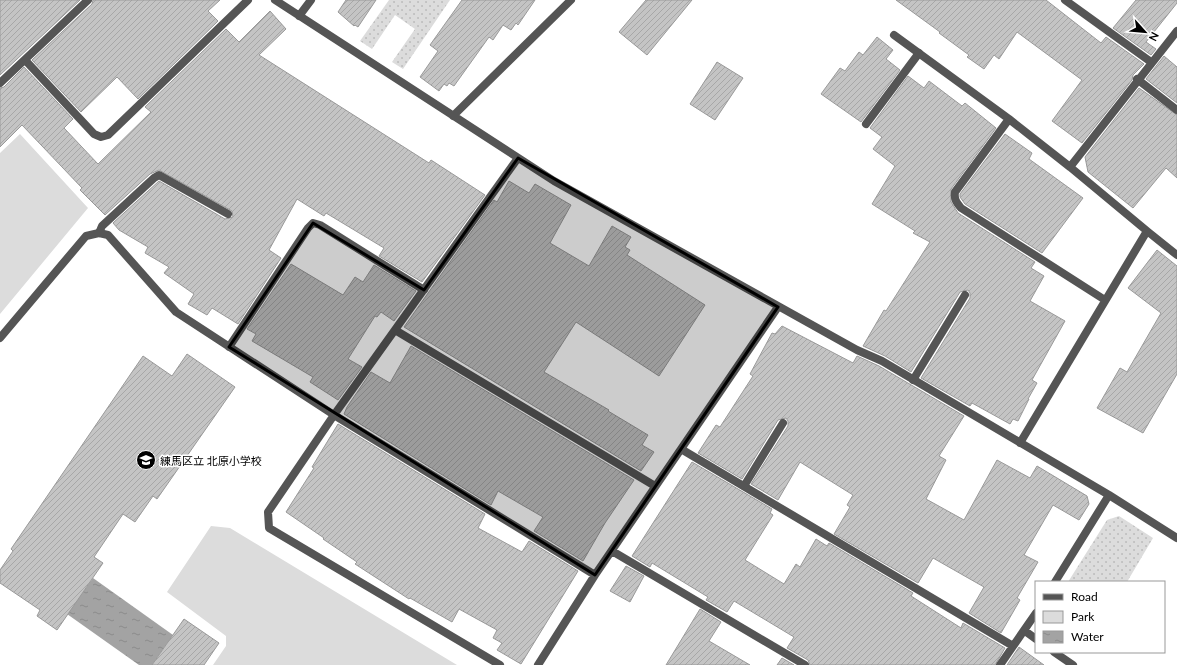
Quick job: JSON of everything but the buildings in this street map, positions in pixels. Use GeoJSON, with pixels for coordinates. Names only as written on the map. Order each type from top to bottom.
{"type":"FeatureCollection","features":[{"type":"Feature","properties":{"kind":"street"},"geometry":{"type":"LineString","coordinates":[[0,83],[88,0]]}},
{"type":"Feature","properties":{"kind":"street"},"geometry":{"type":"LineString","coordinates":[[24,60],[94,134],[101,137],[108,135],[248,0]]}},
{"type":"Feature","properties":{"kind":"street"},"geometry":{"type":"LineString","coordinates":[[275,0],[554,181],[857,350],[882,361],[1109,495],[1177,538]]}},
{"type":"Feature","properties":{"kind":"street"},"geometry":{"type":"LineString","coordinates":[[299,16],[311,0]]}},
{"type":"Feature","properties":{"kind":"street"},"geometry":{"type":"LineString","coordinates":[[453,116],[571,0]]}},
{"type":"Feature","properties":{"kind":"street"},"geometry":{"type":"LineString","coordinates":[[1065,0],[1151,62]]}},
{"type":"Feature","properties":{"kind":"street"},"geometry":{"type":"LineString","coordinates":[[1070,167],[1137,79],[1177,30]]}},
{"type":"Feature","properties":{"kind":"street"},"geometry":{"type":"LineString","coordinates":[[894,35],[1009,119],[1177,255]]}},
{"type":"Feature","properties":{"kind":"street"},"geometry":{"type":"LineString","coordinates":[[866,124],[919,53]]}},
{"type":"Feature","properties":{"kind":"street"},"geometry":{"type":"LineString","coordinates":[[1137,79],[1177,110]]}},
{"type":"Feature","properties":{"kind":"street"},"geometry":{"type":"LineString","coordinates":[[1009,119],[956,192],[954,198],[956,202],[961,208],[1105,300]]}},
{"type":"Feature","properties":{"kind":"street"},"geometry":{"type":"LineString","coordinates":[[500,665],[269,528],[268,512],[334,415],[518,158]]}},
{"type":"Feature","properties":{"kind":"street"},"geometry":{"type":"LineString","coordinates":[[99,233],[102,226],[159,175],[228,214]]}},
{"type":"Feature","properties":{"kind":"street"},"geometry":{"type":"LineString","coordinates":[[229,347],[308,228],[313,223],[320,225],[424,290]]}},
{"type":"Feature","properties":{"kind":"street"},"geometry":{"type":"LineString","coordinates":[[1020,443],[1147,231]]}},
{"type":"Feature","properties":{"kind":"street"},"geometry":{"type":"LineString","coordinates":[[0,338],[86,236],[99,233],[108,235],[176,312],[334,415],[596,575]]}},
{"type":"Feature","properties":{"kind":"street"},"geometry":{"type":"LineString","coordinates":[[913,380],[965,295]]}},
{"type":"Feature","properties":{"kind":"street"},"geometry":{"type":"LineString","coordinates":[[538,665],[655,486],[778,306]]}},
{"type":"Feature","properties":{"kind":"street"},"geometry":{"type":"LineString","coordinates":[[395,330],[655,486]]}},
{"type":"Feature","properties":{"kind":"street"},"geometry":{"type":"LineString","coordinates":[[744,486],[784,423]]}},
{"type":"Feature","properties":{"kind":"street"},"geometry":{"type":"LineString","coordinates":[[681,449],[1013,646]]}},
{"type":"Feature","properties":{"kind":"street"},"geometry":{"type":"LineString","coordinates":[[1057,581],[1109,495]]}},
{"type":"Feature","properties":{"kind":"street"},"geometry":{"type":"LineString","coordinates":[[612,551],[805,665]]}},
{"type":"Feature","properties":{"kind":"street"},"geometry":{"type":"LineString","coordinates":[[1000,665],[1035,615]]}},
{"type":"Feature","properties":{"kind":"street"},"geometry":{"type":"LineString","coordinates":[[1025,631],[1035,638]]}},
{"type":"Feature","properties":{"kind":"street"},"geometry":{"type":"LineString","coordinates":[[1055,653],[1073,665]]}},
{"type":"Feature","properties":{"kind":"highlighted area"},"geometry":{"type":"Polygon","coordinates":[[[518,158],[778,307],[595,575],[229,347],[313,223],[424,290],[518,158]]]}},
{"type":"Feature","properties":{"kind":"green space"},"geometry":{"type":"Polygon","coordinates":[[[389,0],[450,0],[403,69],[392,62],[415,29],[395,15],[372,49],[360,41],[389,0]]]}},
{"type":"Feature","properties":{"kind":"green space"},"geometry":{"type":"Polygon","coordinates":[[[20,134],[88,208],[0,314],[0,153],[20,134]]]}},
{"type":"Feature","properties":{"kind":"green space"},"geometry":{"type":"Polygon","coordinates":[[[1119,516],[1153,538],[1128,581],[1069,581],[1107,520],[1119,516]]]}},
{"type":"Feature","properties":{"kind":"green space"},"geometry":{"type":"Polygon","coordinates":[[[211,526],[230,528],[457,665],[213,665],[226,646],[226,636],[167,592],[211,526]]]}},
{"type":"Feature","properties":{"kind":"water"},"geometry":{"type":"Polygon","coordinates":[[[93,578],[173,635],[152,665],[139,665],[67,614],[93,578]]]}},
{"type":"Feature","properties":{"kind":"place","name":"練馬区立 北原小学校"},"geometry":{"type":"Point","coordinates":[146,460]}}]}
